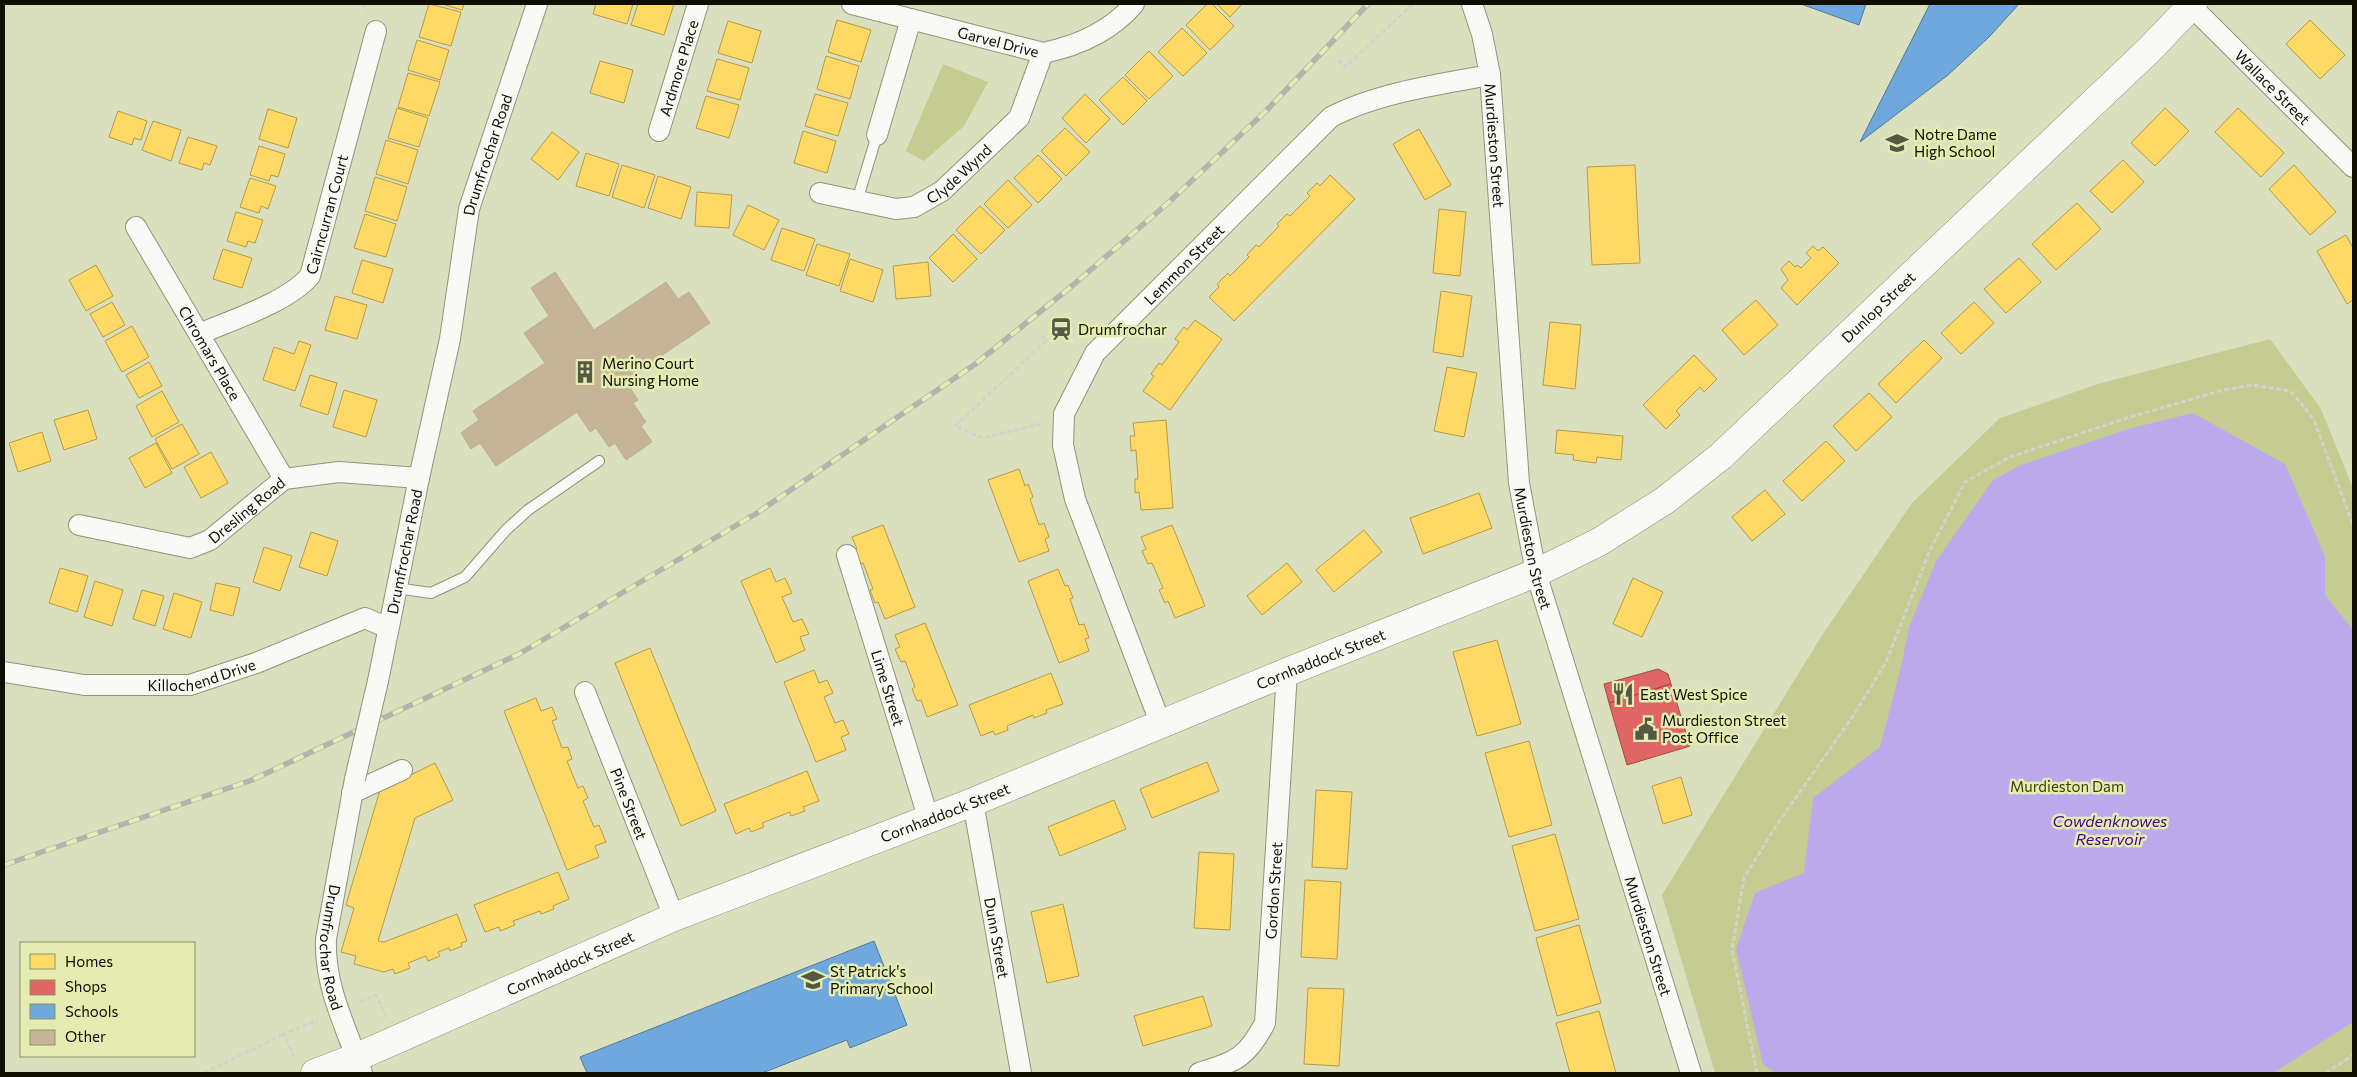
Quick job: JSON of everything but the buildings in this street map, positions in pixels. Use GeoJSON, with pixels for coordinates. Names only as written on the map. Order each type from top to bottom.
{"type":"FeatureCollection","features":[{"type":"Feature","properties":{"kind":"main road","name":"Dunlop Street"},"geometry":{"type":"LineString","coordinates":[[1536,573],[1599,542],[1664,501],[1721,456],[2149,50],[2192,5]]}},
{"type":"Feature","properties":{"kind":"main road","name":"Cornhaddock Street"},"geometry":{"type":"LineString","coordinates":[[359,1065],[674,917],[929,820],[1287,672],[1536,573]]}},
{"type":"Feature","properties":{"kind":"main road"},"geometry":{"type":"LineString","coordinates":[[316,1073],[359,1065]]}},
{"type":"Feature","properties":{"kind":"street","name":"Drumfrochar Road"},"geometry":{"type":"LineString","coordinates":[[359,1065],[338,1012],[325,960],[326,939],[354,786],[378,680],[418,478],[450,339],[469,210],[537,4]]}},
{"type":"Feature","properties":{"kind":"street","name":"Ardmore Place"},"geometry":{"type":"LineString","coordinates":[[659,131],[698,4]]}},
{"type":"Feature","properties":{"kind":"street","name":"Garvel Drive"},"geometry":{"type":"LineString","coordinates":[[852,4],[1043,53],[1069,48],[1092,37],[1134,4]]}},
{"type":"Feature","properties":{"kind":"street","name":"Murdieston Street"},"geometry":{"type":"LineString","coordinates":[[1472,4],[1482,34],[1490,75],[1520,483],[1536,573],[1691,1073]]}},
{"type":"Feature","properties":{"kind":"street","name":"Wallace Street"},"geometry":{"type":"LineString","coordinates":[[2192,5],[2353,164]]}},
{"type":"Feature","properties":{"kind":"street"},"geometry":{"type":"LineString","coordinates":[[877,135],[911,19]]}},
{"type":"Feature","properties":{"kind":"street","name":"Cairncurran Court"},"geometry":{"type":"LineString","coordinates":[[199,334],[286,296],[301,288],[310,276],[376,31]]}},
{"type":"Feature","properties":{"kind":"street","name":"Clyde Wynd"},"geometry":{"type":"LineString","coordinates":[[820,193],[896,208],[914,207],[942,192],[1020,118],[1043,53]]}},
{"type":"Feature","properties":{"kind":"street","name":"Lemmon Street"},"geometry":{"type":"LineString","coordinates":[[1161,724],[1075,499],[1063,445],[1064,414],[1095,353],[1331,117],[1344,110],[1417,88],[1490,75]]}},
{"type":"Feature","properties":{"kind":"street","name":"Chromars Place"},"geometry":{"type":"LineString","coordinates":[[136,227],[284,479]]}},
{"type":"Feature","properties":{"kind":"street","name":"Dresling Road"},"geometry":{"type":"LineString","coordinates":[[79,525],[190,548],[210,540],[284,479],[339,472],[418,478]]}},
{"type":"Feature","properties":{"kind":"street","name":"Lime Street"},"geometry":{"type":"LineString","coordinates":[[847,555],[929,820]]}},
{"type":"Feature","properties":{"kind":"street","name":"Killochend Drive"},"geometry":{"type":"LineString","coordinates":[[4,672],[84,685],[190,684],[256,663],[365,618],[388,628]]}},
{"type":"Feature","properties":{"kind":"street","name":"Gordon Street"},"geometry":{"type":"LineString","coordinates":[[1199,1073],[1235,1061],[1254,1044],[1265,1023],[1287,672]]}},
{"type":"Feature","properties":{"kind":"street","name":"Pine Street"},"geometry":{"type":"LineString","coordinates":[[585,692],[674,917]]}},
{"type":"Feature","properties":{"kind":"street"},"geometry":{"type":"LineString","coordinates":[[354,786],[402,770]]}},
{"type":"Feature","properties":{"kind":"street","name":"Dunn Street"},"geometry":{"type":"LineString","coordinates":[[973,802],[1021,1073]]}},
{"type":"Feature","properties":{"kind":"lane"},"geometry":{"type":"LineString","coordinates":[[857,201],[877,135]]}},
{"type":"Feature","properties":{"kind":"lane"},"geometry":{"type":"LineString","coordinates":[[396,588],[431,592],[465,576],[506,530],[528,510],[599,461]]}},
{"type":"Feature","properties":{"kind":"path"},"geometry":{"type":"LineString","coordinates":[[1338,60],[1345,67],[1413,4]]}},
{"type":"Feature","properties":{"kind":"path"},"geometry":{"type":"LineString","coordinates":[[1042,336],[1046,341],[955,426],[982,438],[1032,427],[1064,414]]}},
{"type":"Feature","properties":{"kind":"path"},"geometry":{"type":"LineString","coordinates":[[1757,1073],[1732,950],[1744,878],[1774,829],[1853,716],[1886,662],[1930,550],[1965,482],[2010,457],[2137,415],[2223,390],[2252,385],[2290,391],[2314,420],[2353,525]]}},
{"type":"Feature","properties":{"kind":"path"},"geometry":{"type":"LineString","coordinates":[[204,1073],[284,1034]]}},
{"type":"Feature","properties":{"kind":"path"},"geometry":{"type":"LineString","coordinates":[[2326,1073],[2353,1055]]}},
{"type":"Feature","properties":{"kind":"green space"},"geometry":{"type":"Polygon","coordinates":[[[943,64],[988,82],[964,126],[924,161],[906,151],[943,64]]]}},
{"type":"Feature","properties":{"kind":"green space","name":"Cowdenknowes Reservoir"},"geometry":{"type":"Polygon","coordinates":[[[2270,339],[2321,409],[2353,488],[2353,1073],[1715,1073],[1662,895],[1821,637],[1912,503],[2000,418],[2098,384],[2270,339]]]}},
{"type":"Feature","properties":{"kind":"water","name":"Cowdenknowes Reservoir"},"geometry":{"type":"Polygon","coordinates":[[[2193,413],[2285,464],[2325,556],[2325,595],[2353,630],[2353,1022],[2273,1073],[1775,1073],[1763,1064],[1736,949],[1755,893],[1804,873],[1813,798],[1880,747],[1902,663],[1909,627],[1936,561],[1993,480],[2021,465],[2128,429],[2193,413]]]}},
{"type":"Feature","properties":{"kind":"railway"},"geometry":{"type":"LineString","coordinates":[[4,865],[252,780],[519,654],[757,513],[974,365],[1072,286],[1168,203],[1267,110],[1368,4]]}},
{"type":"Feature","properties":{"kind":"place","name":"Notre Dame High School"},"geometry":{"type":"Point","coordinates":[1897,143]}},
{"type":"Feature","properties":{"kind":"place","name":"Drumfrochar"},"geometry":{"type":"Point","coordinates":[1061,329]}},
{"type":"Feature","properties":{"kind":"place","name":"Merino Court Nursing Home"},"geometry":{"type":"Point","coordinates":[585,372]}},
{"type":"Feature","properties":{"kind":"place","name":"East West Spice"},"geometry":{"type":"Point","coordinates":[1623,694]}},
{"type":"Feature","properties":{"kind":"place","name":"Murdieston Street Post Office"},"geometry":{"type":"Point","coordinates":[1646,729]}},
{"type":"Feature","properties":{"kind":"place","name":"St Patrick's Primary School"},"geometry":{"type":"Point","coordinates":[813,980]}},
{"type":"Feature","properties":{"kind":"park label","name":"Murdieston Dam"},"geometry":{"type":"Point","coordinates":[2067,786]}}]}
